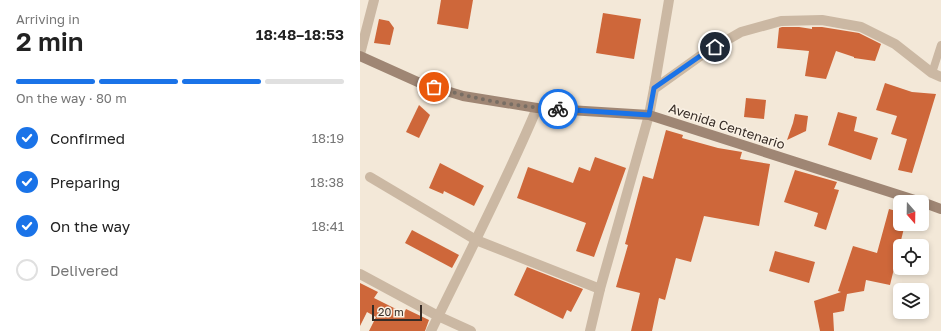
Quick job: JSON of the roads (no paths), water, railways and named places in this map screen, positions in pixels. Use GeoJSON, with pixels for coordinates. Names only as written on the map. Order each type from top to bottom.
{"type":"FeatureCollection","features":[{"type":"Feature","properties":{"kind":"main road","name":"Avenida Centenario"},"geometry":{"type":"LineString","coordinates":[[360,55],[420,83],[463,96],[537,108],[649,115],[900,195]]}},
{"type":"Feature","properties":{"kind":"main road","name":"Avenida Centenario"},"geometry":{"type":"LineString","coordinates":[[929,205],[941,209]]}},
{"type":"Feature","properties":{"kind":"street"},"geometry":{"type":"LineString","coordinates":[[360,55],[374,0]]}},
{"type":"Feature","properties":{"kind":"street"},"geometry":{"type":"LineString","coordinates":[[590,331],[600,289],[649,115],[669,0]]}},
{"type":"Feature","properties":{"kind":"street"},"geometry":{"type":"LineString","coordinates":[[654,88],[703,54],[741,32],[782,21],[822,20],[861,28],[895,44],[936,75]]}},
{"type":"Feature","properties":{"kind":"street"},"geometry":{"type":"LineString","coordinates":[[431,331],[521,147],[537,108]]}},
{"type":"Feature","properties":{"kind":"street"},"geometry":{"type":"LineString","coordinates":[[370,177],[476,240],[600,289]]}},
{"type":"Feature","properties":{"kind":"street"},"geometry":{"type":"LineString","coordinates":[[360,274],[438,316],[471,331]]}},
{"type":"Feature","properties":{"kind":"lane"},"geometry":{"type":"LineString","coordinates":[[936,75],[941,45]]}}]}
